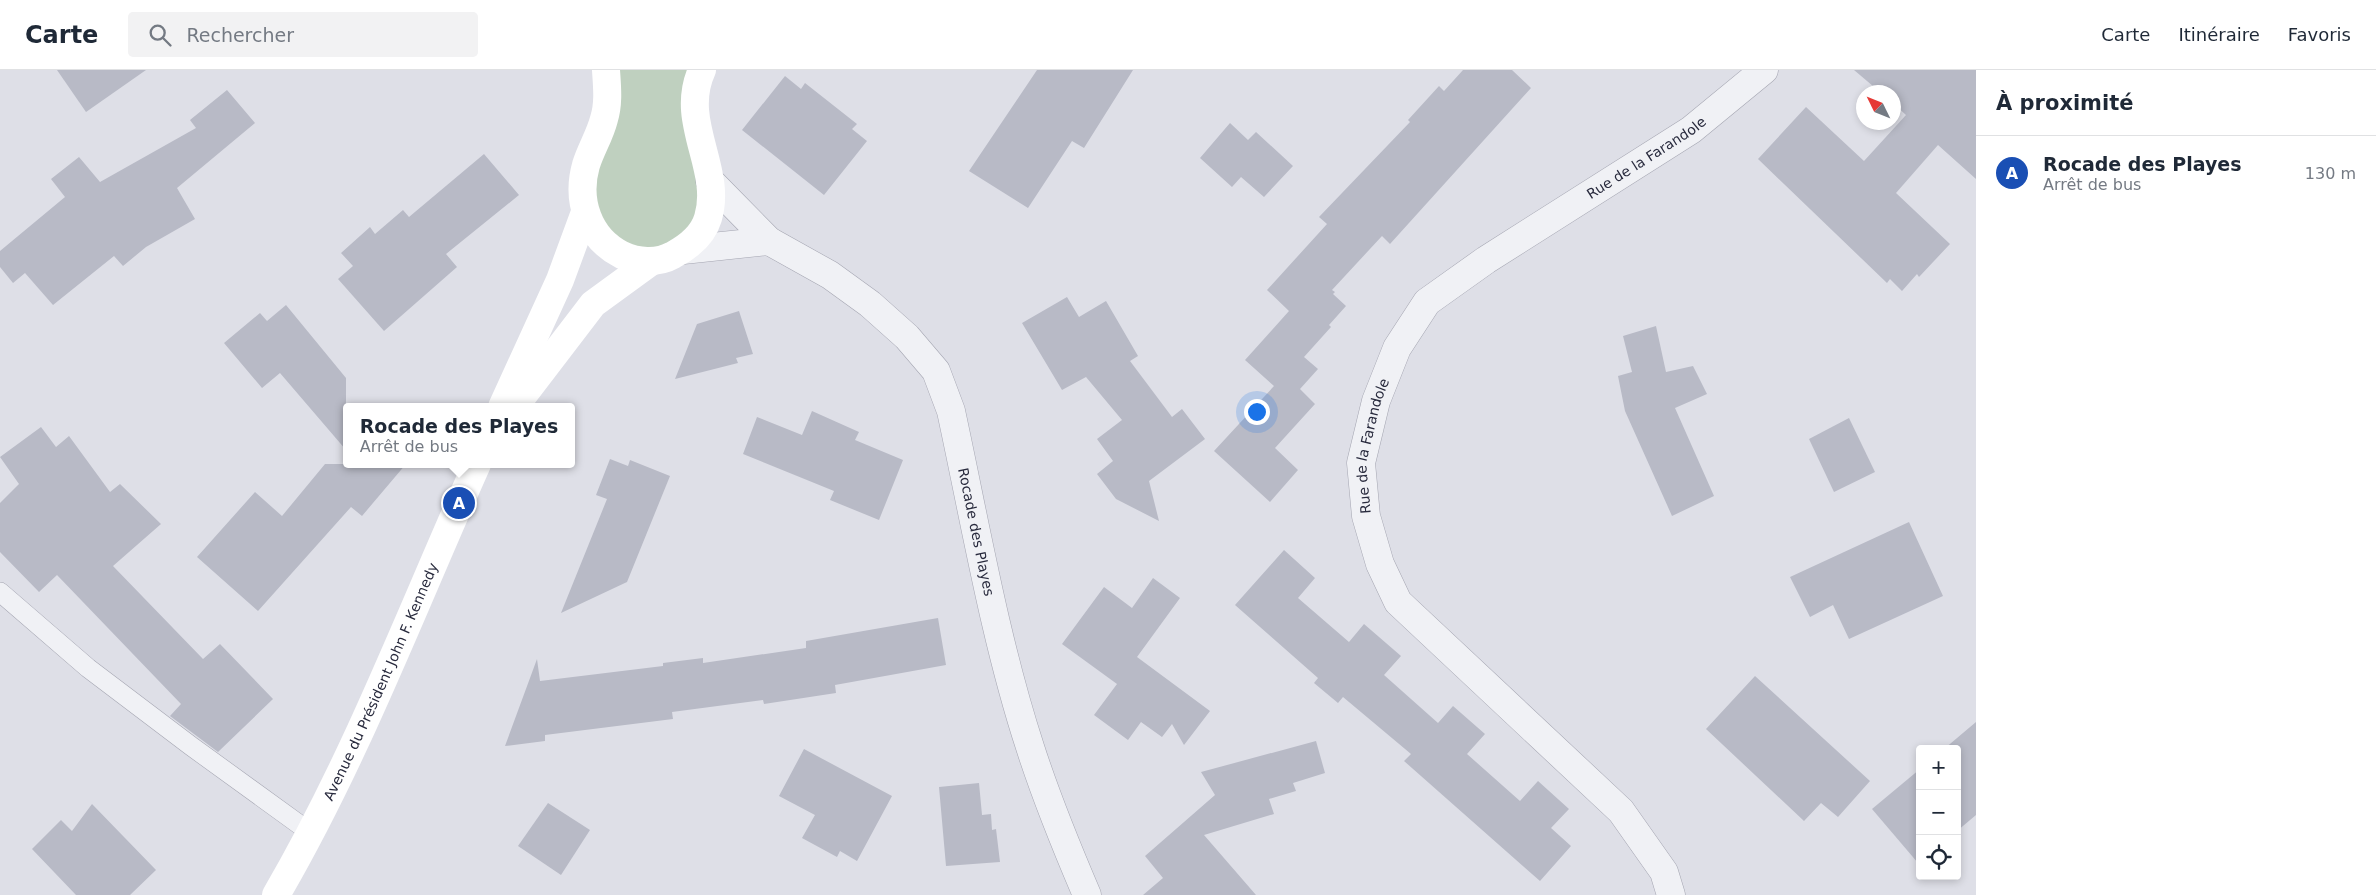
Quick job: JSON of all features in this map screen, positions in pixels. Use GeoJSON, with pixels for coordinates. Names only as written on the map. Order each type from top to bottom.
{"type":"FeatureCollection","features":[{"type":"Feature","properties":{"kind":"main road"},"geometry":{"type":"LineString","coordinates":[[606,70],[605,117],[586,164],[582,192],[585,212],[598,237],[610,249],[630,259],[652,261],[668,258],[683,250],[702,232],[708,219],[711,204],[710,181],[694,110],[696,84],[702,70]]}},
{"type":"Feature","properties":{"kind":"main road"},"geometry":{"type":"LineString","coordinates":[[504,403],[560,280],[585,212]]}},
{"type":"Feature","properties":{"kind":"main road"},"geometry":{"type":"LineString","coordinates":[[517,403],[593,304],[652,261]]}},
{"type":"Feature","properties":{"kind":"main road","name":"Avenue du Président John F. Kennedy"},"geometry":{"type":"LineString","coordinates":[[276,895],[311,833],[375,700],[474,468]]}},
{"type":"Feature","properties":{"kind":"street","name":"Rue de la Farandole"},"geometry":{"type":"LineString","coordinates":[[1671,895],[1664,872],[1621,811],[1398,602],[1380,564],[1366,516],[1361,463],[1376,401],[1396,348],[1427,302],[1486,260],[1691,130],[1764,70]]}},
{"type":"Feature","properties":{"kind":"street","name":"Rocade des Playes"},"geometry":{"type":"LineString","coordinates":[[710,181],[769,241],[830,275],[870,304],[907,337],[936,371],[951,412],[1007,666],[1029,746],[1062,836],[1087,895]]}},
{"type":"Feature","properties":{"kind":"street"},"geometry":{"type":"LineString","coordinates":[[683,250],[769,241]]}},
{"type":"Feature","properties":{"kind":"lane"},"geometry":{"type":"LineString","coordinates":[[0,592],[88,668],[190,746],[311,833]]}},
{"type":"Feature","properties":{"kind":"green space"},"geometry":{"type":"Polygon","coordinates":[[[606,70],[702,70],[710,181],[683,250],[610,249],[586,164],[606,70]]]}},
{"type":"Feature","properties":{"kind":"building"},"geometry":{"type":"Polygon","coordinates":[[[57,70],[146,70],[86,112],[57,70]]]}},
{"type":"Feature","properties":{"kind":"building"},"geometry":{"type":"Polygon","coordinates":[[[1037,70],[1133,70],[1084,148],[1072,141],[1028,208],[969,171],[1037,70]]]}},
{"type":"Feature","properties":{"kind":"building"},"geometry":{"type":"Polygon","coordinates":[[[1463,70],[1512,70],[1531,88],[1390,244],[1382,236],[1332,290],[1335,292],[1333,294],[1346,306],[1329,325],[1331,327],[1304,357],[1318,369],[1300,389],[1315,404],[1275,448],[1298,470],[1270,502],[1214,451],[1274,386],[1245,360],[1289,311],[1267,290],[1327,224],[1319,217],[1410,122],[1408,120],[1439,86],[1444,91],[1463,70]]]}},
{"type":"Feature","properties":{"kind":"building"},"geometry":{"type":"Polygon","coordinates":[[[1854,70],[1976,70],[1976,179],[1938,145],[1896,193],[1950,244],[1919,277],[1917,274],[1902,291],[1890,279],[1887,283],[1758,159],[1806,107],[1864,161],[1892,130],[1901,130],[1901,120],[1906,115],[1901,110],[1901,85],[1872,85],[1854,70]]]}},
{"type":"Feature","properties":{"kind":"building"},"geometry":{"type":"Polygon","coordinates":[[[785,76],[801,89],[805,83],[857,124],[852,129],[867,141],[824,195],[742,130],[785,76]]]}},
{"type":"Feature","properties":{"kind":"building"},"geometry":{"type":"Polygon","coordinates":[[[227,90],[255,123],[177,188],[195,219],[146,247],[123,266],[114,256],[53,305],[25,273],[13,283],[0,267],[0,251],[65,197],[51,179],[79,157],[100,182],[196,128],[190,120],[227,90]]]}},
{"type":"Feature","properties":{"kind":"building"},"geometry":{"type":"Polygon","coordinates":[[[1230,123],[1248,140],[1256,132],[1293,166],[1264,197],[1241,177],[1232,187],[1200,158],[1230,123]]]}},
{"type":"Feature","properties":{"kind":"building"},"geometry":{"type":"Polygon","coordinates":[[[484,154],[519,195],[446,254],[457,267],[384,331],[338,279],[353,266],[341,253],[370,227],[375,234],[403,210],[409,217],[484,154]]]}},
{"type":"Feature","properties":{"kind":"building"},"geometry":{"type":"Polygon","coordinates":[[[1067,297],[1079,317],[1106,301],[1138,356],[1130,361],[1172,417],[1182,409],[1205,439],[1149,481],[1159,521],[1116,499],[1097,474],[1113,461],[1097,439],[1122,420],[1086,377],[1062,390],[1022,323],[1067,297]]]}},
{"type":"Feature","properties":{"kind":"building"},"geometry":{"type":"Polygon","coordinates":[[[286,305],[346,378],[346,403],[343,403],[343,446],[280,373],[262,388],[224,343],[260,313],[267,321],[286,305]]]}},
{"type":"Feature","properties":{"kind":"building"},"geometry":{"type":"Polygon","coordinates":[[[739,311],[753,354],[736,358],[738,363],[675,379],[697,324],[739,311]]]}},
{"type":"Feature","properties":{"kind":"building"},"geometry":{"type":"Polygon","coordinates":[[[1656,326],[1666,372],[1693,366],[1707,394],[1675,408],[1714,496],[1672,516],[1625,411],[1618,376],[1632,372],[1623,336],[1656,326]]]}},
{"type":"Feature","properties":{"kind":"building"},"geometry":{"type":"Polygon","coordinates":[[[812,411],[859,432],[855,440],[903,460],[879,520],[830,500],[834,491],[743,454],[757,417],[802,435],[812,411]]]}},
{"type":"Feature","properties":{"kind":"building"},"geometry":{"type":"Polygon","coordinates":[[[1849,418],[1875,472],[1834,492],[1809,439],[1849,418]]]}},
{"type":"Feature","properties":{"kind":"building"},"geometry":{"type":"Polygon","coordinates":[[[41,427],[56,447],[69,436],[110,492],[120,484],[161,524],[113,566],[203,659],[220,644],[273,699],[218,752],[170,716],[181,704],[57,575],[39,592],[0,552],[0,503],[19,484],[0,457],[41,427]]]}},
{"type":"Feature","properties":{"kind":"building"},"geometry":{"type":"Polygon","coordinates":[[[610,459],[628,466],[630,460],[670,476],[627,582],[561,613],[607,499],[596,495],[610,459]]]}},
{"type":"Feature","properties":{"kind":"building"},"geometry":{"type":"Polygon","coordinates":[[[325,464],[343,464],[343,468],[403,468],[362,516],[351,507],[258,611],[197,557],[255,492],[282,516],[325,464]]]}},
{"type":"Feature","properties":{"kind":"building"},"geometry":{"type":"Polygon","coordinates":[[[1909,522],[1943,596],[1849,639],[1833,605],[1810,617],[1790,577],[1909,522]]]}},
{"type":"Feature","properties":{"kind":"building"},"geometry":{"type":"Polygon","coordinates":[[[1284,550],[1315,578],[1298,598],[1349,642],[1364,624],[1401,656],[1384,675],[1438,723],[1453,706],[1485,734],[1467,754],[1520,801],[1538,781],[1569,809],[1551,828],[1571,846],[1540,881],[1404,761],[1411,754],[1343,697],[1338,703],[1314,683],[1318,678],[1235,605],[1284,550]]]}},
{"type":"Feature","properties":{"kind":"building"},"geometry":{"type":"Polygon","coordinates":[[[1153,578],[1180,598],[1137,657],[1210,711],[1184,745],[1172,724],[1162,737],[1141,722],[1128,740],[1094,715],[1117,684],[1062,644],[1104,587],[1132,608],[1153,578]]]}},
{"type":"Feature","properties":{"kind":"building"},"geometry":{"type":"Polygon","coordinates":[[[938,618],[946,665],[835,685],[836,693],[764,704],[763,700],[672,712],[673,719],[545,735],[545,741],[505,746],[537,659],[540,681],[663,666],[663,663],[703,658],[703,663],[806,648],[806,641],[938,618]]]}},
{"type":"Feature","properties":{"kind":"building"},"geometry":{"type":"Polygon","coordinates":[[[1755,676],[1870,781],[1838,817],[1821,803],[1804,821],[1706,729],[1755,676]]]}},
{"type":"Feature","properties":{"kind":"building"},"geometry":{"type":"Polygon","coordinates":[[[1976,722],[1976,815],[1961,828],[1961,745],[1949,745],[1976,722]]]}},
{"type":"Feature","properties":{"kind":"building"},"geometry":{"type":"Polygon","coordinates":[[[1316,741],[1325,773],[1293,783],[1296,791],[1269,799],[1274,814],[1204,835],[1256,895],[1143,895],[1163,878],[1145,856],[1215,795],[1201,772],[1316,741]]]}},
{"type":"Feature","properties":{"kind":"building"},"geometry":{"type":"Polygon","coordinates":[[[804,749],[892,796],[857,861],[840,851],[837,857],[802,838],[815,815],[779,796],[804,749]]]}},
{"type":"Feature","properties":{"kind":"building"},"geometry":{"type":"Polygon","coordinates":[[[1916,772],[1916,861],[1872,809],[1916,772]]]}},
{"type":"Feature","properties":{"kind":"building"},"geometry":{"type":"Polygon","coordinates":[[[979,783],[982,815],[991,814],[992,830],[996,829],[1000,862],[946,866],[939,787],[979,783]]]}},
{"type":"Feature","properties":{"kind":"building"},"geometry":{"type":"Polygon","coordinates":[[[548,803],[590,830],[561,875],[518,846],[548,803]]]}},
{"type":"Feature","properties":{"kind":"building"},"geometry":{"type":"Polygon","coordinates":[[[92,804],[156,870],[130,895],[76,895],[32,849],[61,820],[72,831],[92,804]]]}},
{"type":"Feature","properties":{"kind":"place","name":"Rocade des Playes"},"geometry":{"type":"Point","coordinates":[459,503]}}]}
